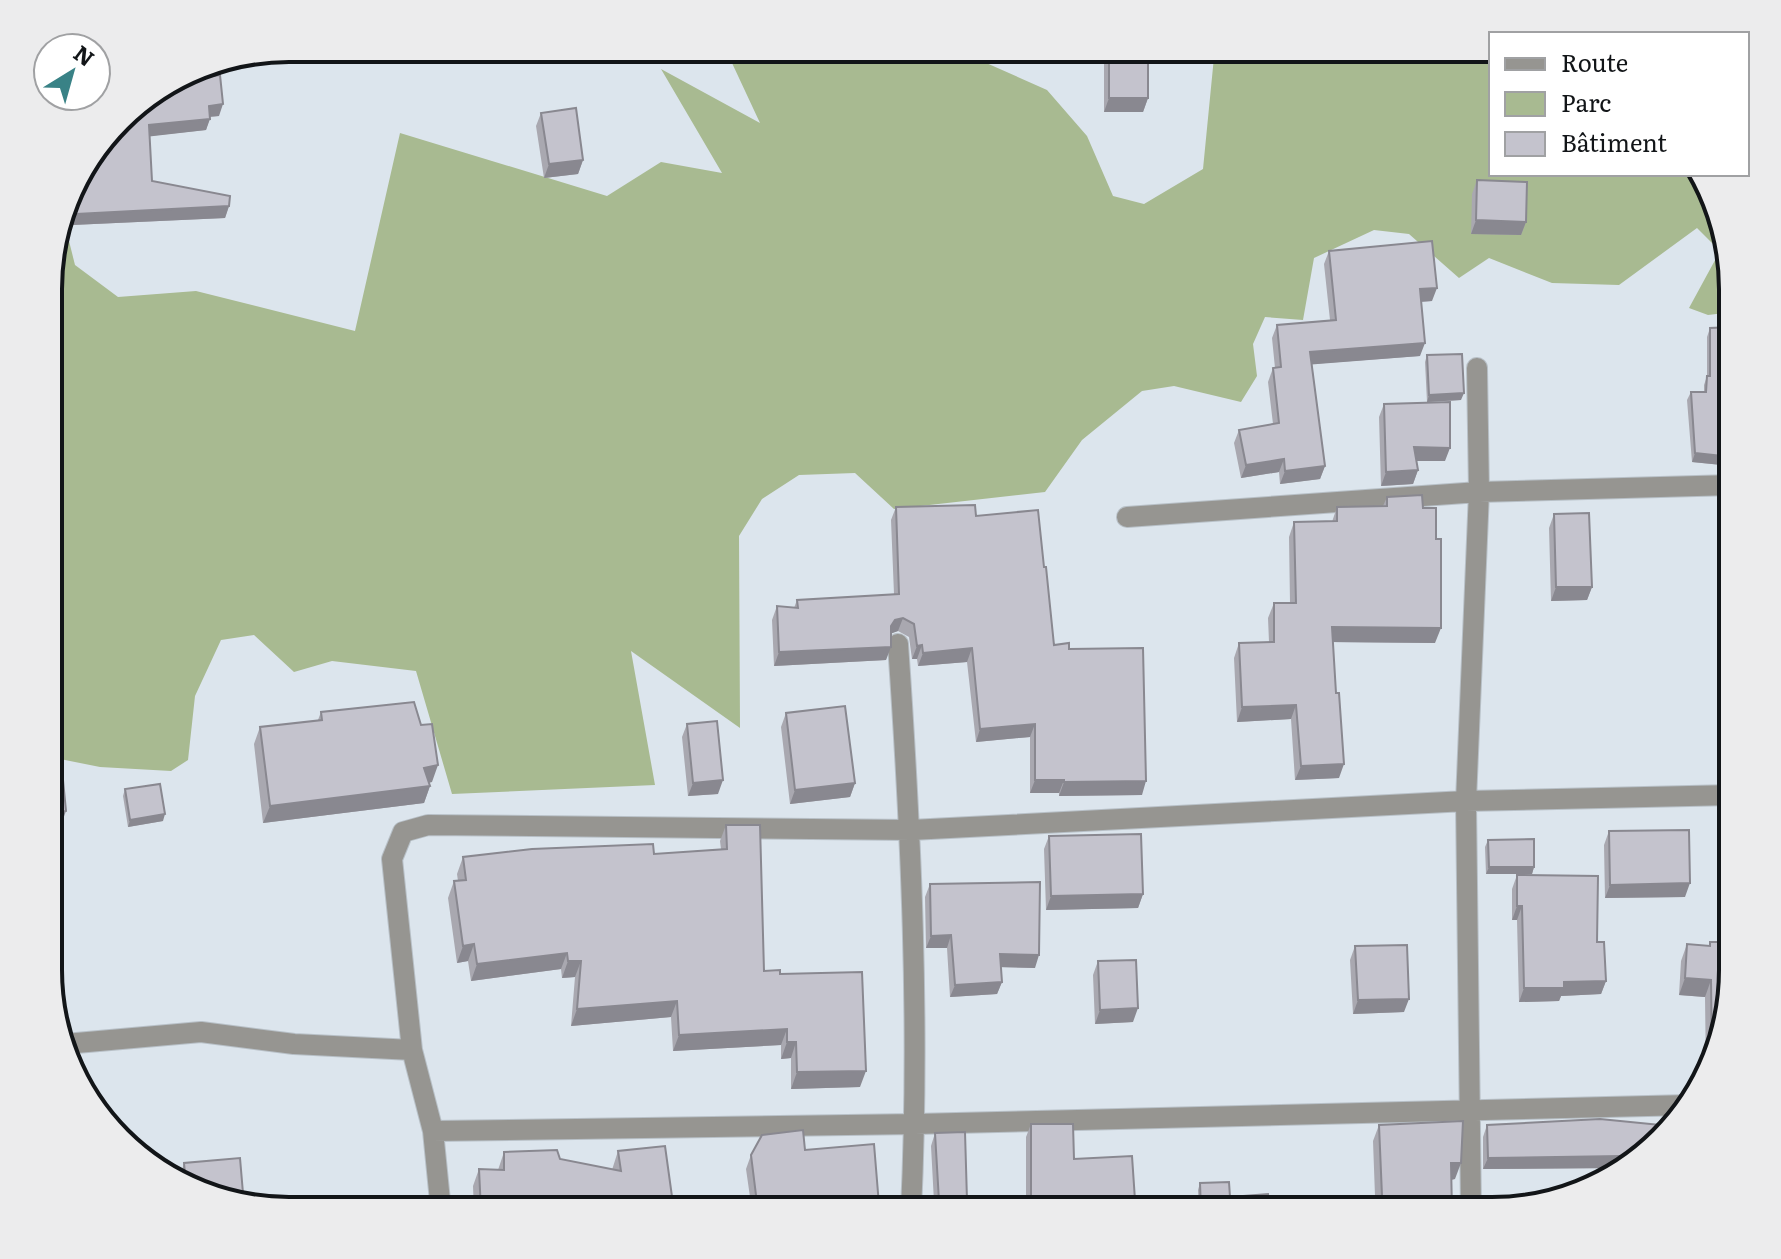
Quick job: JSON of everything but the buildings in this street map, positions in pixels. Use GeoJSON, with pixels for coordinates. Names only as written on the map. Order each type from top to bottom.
{"type":"FeatureCollection","features":[{"type":"Feature","properties":{"kind":"street"},"geometry":{"type":"LineString","coordinates":[[1471,1197],[1466,801],[1479,492],[1477,368]]}},
{"type":"Feature","properties":{"kind":"street"},"geometry":{"type":"LineString","coordinates":[[1127,517],[1479,492],[1719,485]]}},
{"type":"Feature","properties":{"kind":"street"},"geometry":{"type":"LineString","coordinates":[[898,644],[911,830],[915,1124],[912,1197]]}},
{"type":"Feature","properties":{"kind":"street"},"geometry":{"type":"LineString","coordinates":[[440,1197],[433,1131],[412,1050],[392,859],[403,832],[428,825],[911,830],[1466,801],[1719,795]]}},
{"type":"Feature","properties":{"kind":"street"},"geometry":{"type":"LineString","coordinates":[[75,1043],[201,1032],[294,1044],[412,1050]]}},
{"type":"Feature","properties":{"kind":"street"},"geometry":{"type":"LineString","coordinates":[[433,1131],[915,1124],[1674,1105]]}},
{"type":"Feature","properties":{"kind":"green space"},"geometry":{"type":"Polygon","coordinates":[[[732,62],[984,62],[1047,90],[1087,136],[1113,196],[1144,204],[1203,169],[1214,62],[1489,62],[1489,176],[1689,176],[1702,202],[1715,246],[1697,228],[1619,285],[1552,283],[1489,258],[1459,278],[1409,234],[1374,230],[1314,258],[1303,320],[1265,317],[1253,344],[1257,376],[1241,402],[1174,386],[1142,391],[1082,440],[1045,492],[894,509],[855,473],[799,475],[762,499],[739,536],[740,728],[631,651],[655,785],[452,794],[416,671],[332,661],[294,672],[254,635],[221,640],[195,696],[188,760],[171,771],[100,767],[62,759],[62,289],[68,238],[75,265],[118,297],[196,291],[355,331],[400,133],[607,196],[661,162],[722,173],[661,69],[760,123],[732,62]]]}},
{"type":"Feature","properties":{"kind":"green space"},"geometry":{"type":"Polygon","coordinates":[[[1717,257],[1719,314],[1708,315],[1689,308],[1717,257]]]}}]}
